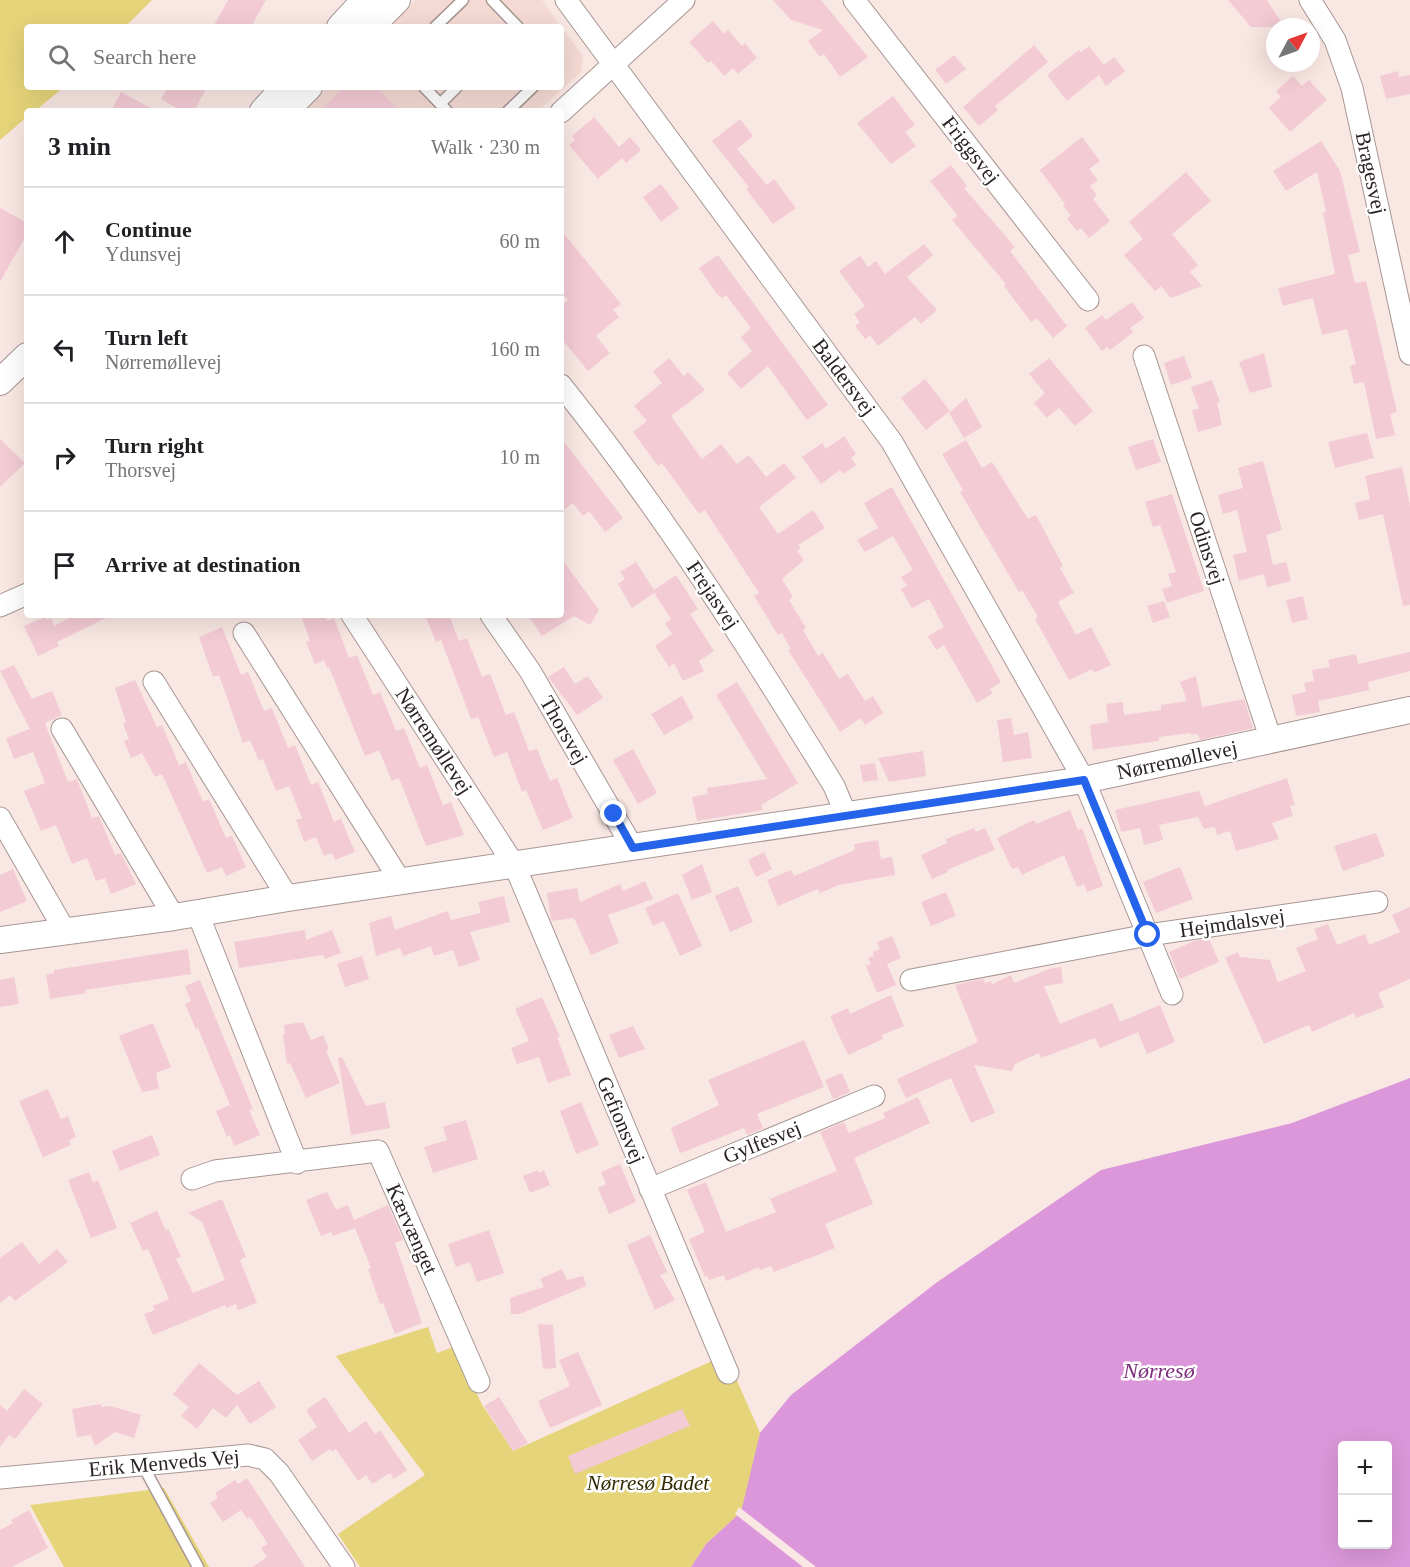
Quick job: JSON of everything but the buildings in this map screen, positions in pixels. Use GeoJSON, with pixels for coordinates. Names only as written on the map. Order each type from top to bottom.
{"type":"FeatureCollection","features":[{"type":"Feature","properties":{"kind":"street"},"geometry":{"type":"LineString","coordinates":[[359,19],[397,0]]}},
{"type":"Feature","properties":{"kind":"street","name":"Baldersvej"},"geometry":{"type":"LineString","coordinates":[[566,0],[612,66],[892,442],[1084,780],[1172,994]]}},
{"type":"Feature","properties":{"kind":"street"},"geometry":{"type":"LineString","coordinates":[[564,109],[684,0]]}},
{"type":"Feature","properties":{"kind":"street","name":"Friggsvej"},"geometry":{"type":"LineString","coordinates":[[854,0],[1088,300]]}},
{"type":"Feature","properties":{"kind":"street","name":"Bragesvej"},"geometry":{"type":"LineString","coordinates":[[1310,0],[1335,40],[1352,88],[1410,354]]}},
{"type":"Feature","properties":{"kind":"street"},"geometry":{"type":"LineString","coordinates":[[266,108],[282,90]]}},
{"type":"Feature","properties":{"kind":"street"},"geometry":{"type":"LineString","coordinates":[[288,108],[306,90]]}},
{"type":"Feature","properties":{"kind":"street","name":"Odinsvej"},"geometry":{"type":"LineString","coordinates":[[1144,356],[1271,740]]}},
{"type":"Feature","properties":{"kind":"street"},"geometry":{"type":"LineString","coordinates":[[0,382],[24,359]]}},
{"type":"Feature","properties":{"kind":"street","name":"Frejasvej"},"geometry":{"type":"LineString","coordinates":[[564,389],[619,457],[723,607],[834,786],[847,817]]}},
{"type":"Feature","properties":{"kind":"street"},"geometry":{"type":"LineString","coordinates":[[0,606],[24,595]]}},
{"type":"Feature","properties":{"kind":"street","name":"Nørremøllevej"},"geometry":{"type":"LineString","coordinates":[[354,618],[516,866]]}},
{"type":"Feature","properties":{"kind":"street","name":"Thorsvej"},"geometry":{"type":"LineString","coordinates":[[493,618],[530,671],[633,848]]}},
{"type":"Feature","properties":{"kind":"street"},"geometry":{"type":"LineString","coordinates":[[244,633],[401,882]]}},
{"type":"Feature","properties":{"kind":"street"},"geometry":{"type":"LineString","coordinates":[[154,681],[288,898]]}},
{"type":"Feature","properties":{"kind":"street","name":"Nørremøllevej"},"geometry":{"type":"LineString","coordinates":[[0,940],[186,916],[288,898],[847,817],[1084,780],[1410,710]]}},
{"type":"Feature","properties":{"kind":"street"},"geometry":{"type":"LineString","coordinates":[[62,729],[186,916],[297,1163]]}},
{"type":"Feature","properties":{"kind":"street"},"geometry":{"type":"LineString","coordinates":[[0,818],[65,931]]}},
{"type":"Feature","properties":{"kind":"street","name":"Gefionsvej"},"geometry":{"type":"LineString","coordinates":[[516,866],[728,1372]]}},
{"type":"Feature","properties":{"kind":"street","name":"Hejmdalsvej"},"geometry":{"type":"LineString","coordinates":[[911,980],[1148,935],[1377,902]]}},
{"type":"Feature","properties":{"kind":"street","name":"Gylfesvej"},"geometry":{"type":"LineString","coordinates":[[650,1189],[874,1096]]}},
{"type":"Feature","properties":{"kind":"street","name":"Kærvænget"},"geometry":{"type":"LineString","coordinates":[[192,1179],[215,1171],[297,1163],[378,1151],[479,1382]]}},
{"type":"Feature","properties":{"kind":"street","name":"Erik Menveds Vej"},"geometry":{"type":"LineString","coordinates":[[0,1478],[248,1455],[265,1459],[279,1473],[344,1567]]}},
{"type":"Feature","properties":{"kind":"lane"},"geometry":{"type":"LineString","coordinates":[[438,24],[463,0]]}},
{"type":"Feature","properties":{"kind":"lane"},"geometry":{"type":"LineString","coordinates":[[492,0],[515,24]]}},
{"type":"Feature","properties":{"kind":"lane"},"geometry":{"type":"LineString","coordinates":[[427,90],[443,107],[455,90]]}},
{"type":"Feature","properties":{"kind":"lane"},"geometry":{"type":"LineString","coordinates":[[511,108],[530,90]]}},
{"type":"Feature","properties":{"kind":"lane"},"geometry":{"type":"LineString","coordinates":[[142,1464],[198,1567]]}},
{"type":"Feature","properties":{"kind":"shaded area"},"geometry":{"type":"Polygon","coordinates":[[[416,0],[542,0],[560,24],[391,24],[416,0]]]}},
{"type":"Feature","properties":{"kind":"shaded area"},"geometry":{"type":"Polygon","coordinates":[[[564,30],[583,56],[581,72],[564,87],[564,30]]]}},
{"type":"Feature","properties":{"kind":"shaded area"},"geometry":{"type":"Polygon","coordinates":[[[324,90],[561,90],[541,108],[306,108],[324,90]]]}},
{"type":"Feature","properties":{"kind":"green space"},"geometry":{"type":"Polygon","coordinates":[[[0,0],[152,0],[128,24],[24,24],[24,90],[60,90],[39,108],[24,108],[24,120],[0,140],[0,0]]]}},
{"type":"Feature","properties":{"kind":"green space","name":"Nørresø Badet"},"geometry":{"type":"Polygon","coordinates":[[[428,1327],[437,1353],[453,1347],[483,1406],[513,1451],[712,1361],[722,1382],[735,1376],[760,1433],[741,1512],[706,1544],[691,1567],[360,1567],[338,1534],[425,1475],[336,1356],[428,1327]]]}},
{"type":"Feature","properties":{"kind":"green space"},"geometry":{"type":"Polygon","coordinates":[[[164,1488],[209,1567],[64,1567],[30,1505],[164,1488]]]}},
{"type":"Feature","properties":{"kind":"water","name":"Nørresø"},"geometry":{"type":"Polygon","coordinates":[[[1410,1078],[1410,1567],[691,1567],[706,1544],[741,1512],[760,1433],[791,1395],[936,1283],[1101,1170],[1292,1123],[1410,1078]]]}},
{"type":"Feature","properties":{"kind":"pier"},"geometry":{"type":"Polygon","coordinates":[[[739,1507],[816,1567],[803,1567],[735,1514],[739,1507]]]}},
{"type":"Feature","properties":{"kind":"route"},"geometry":{"type":"LineString","coordinates":[[614,814],[633,848],[1084,780],[1148,935]]}}]}
